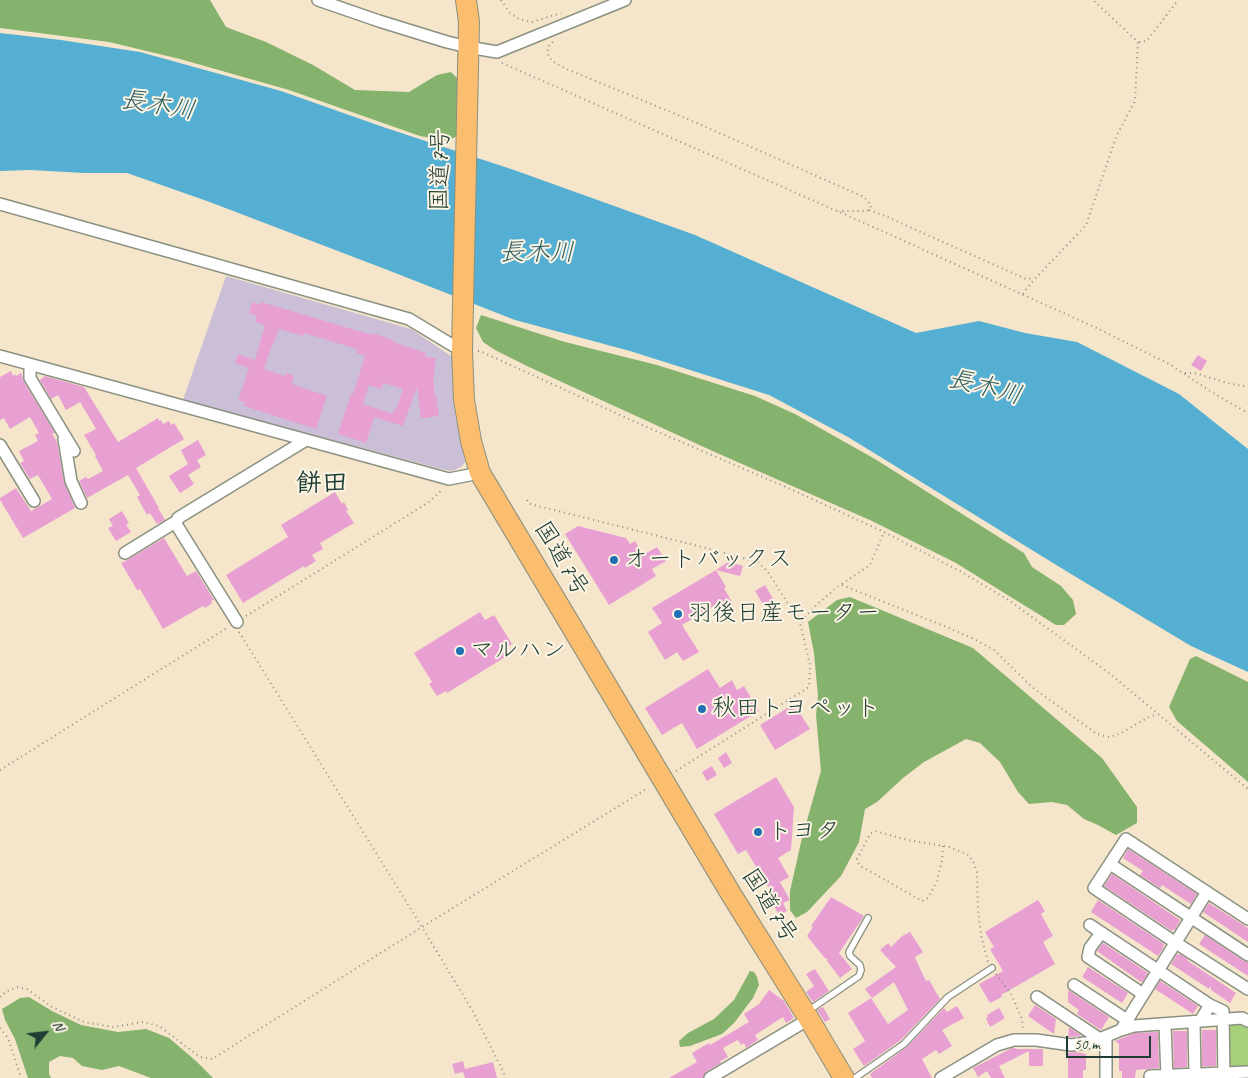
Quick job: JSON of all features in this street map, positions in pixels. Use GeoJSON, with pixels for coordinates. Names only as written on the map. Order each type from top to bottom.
{"type":"FeatureCollection","features":[{"type":"Feature","properties":{"kind":"highway","name":"国道7号"},"geometry":{"type":"LineString","coordinates":[[466,0],[469,22],[462,345],[464,400],[471,442],[480,473],[731,894],[808,1016],[844,1078]]}},
{"type":"Feature","properties":{"kind":"street"},"geometry":{"type":"LineString","coordinates":[[318,0],[468,50],[497,52],[624,0]]}},
{"type":"Feature","properties":{"kind":"street"},"geometry":{"type":"LineString","coordinates":[[0,204],[409,319],[462,345]]}},
{"type":"Feature","properties":{"kind":"street"},"geometry":{"type":"LineString","coordinates":[[0,356],[449,479],[480,473]]}},
{"type":"Feature","properties":{"kind":"street"},"geometry":{"type":"LineString","coordinates":[[30,364],[30,378],[74,450]]}},
{"type":"Feature","properties":{"kind":"street"},"geometry":{"type":"LineString","coordinates":[[64,434],[70,481],[81,503]]}},
{"type":"Feature","properties":{"kind":"street"},"geometry":{"type":"LineString","coordinates":[[125,553],[177,521],[178,518],[306,440]]}},
{"type":"Feature","properties":{"kind":"street"},"geometry":{"type":"LineString","coordinates":[[0,445],[34,501]]}},
{"type":"Feature","properties":{"kind":"street"},"geometry":{"type":"LineString","coordinates":[[177,521],[176,524],[235,623]]}},
{"type":"Feature","properties":{"kind":"street"},"geometry":{"type":"LineString","coordinates":[[1248,919],[1126,839],[1094,888],[1248,988]]}},
{"type":"Feature","properties":{"kind":"street"},"geometry":{"type":"LineString","coordinates":[[1110,864],[1248,955]]}},
{"type":"Feature","properties":{"kind":"street"},"geometry":{"type":"LineString","coordinates":[[941,1078],[997,1046],[1014,1040],[1036,1040],[1071,1045],[1092,1042],[1103,1038],[1124,1025],[1207,892]]}},
{"type":"Feature","properties":{"kind":"street"},"geometry":{"type":"LineString","coordinates":[[1090,925],[1210,1005],[1223,1011],[1224,1076]]}},
{"type":"Feature","properties":{"kind":"street"},"geometry":{"type":"LineString","coordinates":[[1101,932],[1090,948],[1088,957],[1143,994]]}},
{"type":"Feature","properties":{"kind":"street"},"geometry":{"type":"LineString","coordinates":[[1074,985],[1124,1025],[1134,1026],[1223,1020],[1246,1016]]}},
{"type":"Feature","properties":{"kind":"street"},"geometry":{"type":"LineString","coordinates":[[1037,997],[1103,1038]]}},
{"type":"Feature","properties":{"kind":"street"},"geometry":{"type":"LineString","coordinates":[[1195,1074],[1197,1021],[1210,1005]]}},
{"type":"Feature","properties":{"kind":"street"},"geometry":{"type":"LineString","coordinates":[[710,1078],[808,1016]]}},
{"type":"Feature","properties":{"kind":"street"},"geometry":{"type":"LineString","coordinates":[[1165,1024],[1166,1077]]}},
{"type":"Feature","properties":{"kind":"street"},"geometry":{"type":"LineString","coordinates":[[1103,1038],[1106,1078]]}},
{"type":"Feature","properties":{"kind":"street"},"geometry":{"type":"LineString","coordinates":[[1150,1076],[1166,1077],[1195,1074],[1224,1076],[1248,1072]]}},
{"type":"Feature","properties":{"kind":"lane"},"geometry":{"type":"LineString","coordinates":[[808,1016],[859,976],[860,966],[850,956],[849,952],[868,918]]}},
{"type":"Feature","properties":{"kind":"lane"},"geometry":{"type":"LineString","coordinates":[[855,1078],[904,1044],[948,997],[992,968]]}},
{"type":"Feature","properties":{"kind":"path"},"geometry":{"type":"LineString","coordinates":[[501,0],[510,13],[519,19],[532,22],[566,11]]}},
{"type":"Feature","properties":{"kind":"path"},"geometry":{"type":"LineString","coordinates":[[1023,294],[1086,225],[1116,137],[1135,101],[1138,42],[1094,0]]}},
{"type":"Feature","properties":{"kind":"path"},"geometry":{"type":"LineString","coordinates":[[1138,42],[1147,41],[1178,0]]}},
{"type":"Feature","properties":{"kind":"path"},"geometry":{"type":"LineString","coordinates":[[555,41],[549,45],[547,53],[552,61],[564,68],[690,120],[864,197],[871,206],[869,210]]}},
{"type":"Feature","properties":{"kind":"path"},"geometry":{"type":"LineString","coordinates":[[497,52],[501,63],[1101,330],[1171,365],[1248,413]]}},
{"type":"Feature","properties":{"kind":"path"},"geometry":{"type":"LineString","coordinates":[[836,211],[869,210],[1026,279],[1036,278]]}},
{"type":"Feature","properties":{"kind":"path"},"geometry":{"type":"LineString","coordinates":[[462,345],[480,351],[642,425],[786,487],[884,532],[960,571],[1010,601],[1109,673],[1248,789]]}},
{"type":"Feature","properties":{"kind":"path"},"geometry":{"type":"LineString","coordinates":[[1183,373],[1195,373],[1248,387]]}},
{"type":"Feature","properties":{"kind":"path"},"geometry":{"type":"LineString","coordinates":[[0,770],[429,502],[449,479]]}},
{"type":"Feature","properties":{"kind":"path"},"geometry":{"type":"LineString","coordinates":[[0,997],[7,991],[17,987],[27,989],[52,1007],[84,1022],[113,1027],[143,1022],[160,1026],[200,1057],[212,1059],[422,926],[809,687],[810,666],[800,623],[768,572],[758,562],[530,504],[527,500]]}},
{"type":"Feature","properties":{"kind":"path"},"geometry":{"type":"LineString","coordinates":[[800,623],[841,585],[870,565],[884,532]]}},
{"type":"Feature","properties":{"kind":"path"},"geometry":{"type":"LineString","coordinates":[[841,585],[951,629],[994,650],[1033,688],[1097,734],[1109,736],[1120,734],[1157,714]]}},
{"type":"Feature","properties":{"kind":"path"},"geometry":{"type":"LineString","coordinates":[[235,623],[422,926],[472,1010],[506,1078]]}},
{"type":"Feature","properties":{"kind":"path"},"geometry":{"type":"LineString","coordinates":[[943,846],[937,881],[928,898],[922,901],[859,865],[856,859],[870,834],[875,831],[908,840],[943,846],[967,854],[973,861],[977,873],[981,935],[989,963],[1012,996],[1022,1019],[1024,1040]]}},
{"type":"Feature","properties":{"kind":"path"},"geometry":{"type":"LineString","coordinates":[[0,1028],[8,1038],[21,1078]]}},
{"type":"Feature","properties":{"kind":"shaded area"},"geometry":{"type":"Polygon","coordinates":[[[226,276],[411,329],[454,358],[454,408],[465,462],[461,467],[452,471],[441,469],[183,400],[226,276]]]}},
{"type":"Feature","properties":{"kind":"green space"},"geometry":{"type":"Polygon","coordinates":[[[0,0],[210,0],[226,27],[266,42],[313,65],[355,90],[409,92],[437,75],[451,72],[459,80],[457,136],[448,141],[420,136],[289,90],[180,59],[109,42],[0,28],[0,0]]]}},
{"type":"Feature","properties":{"kind":"green space"},"geometry":{"type":"Polygon","coordinates":[[[481,315],[565,342],[657,365],[755,396],[795,414],[875,459],[1024,553],[1032,567],[1061,586],[1073,600],[1076,614],[1064,625],[1056,625],[956,563],[872,521],[717,453],[495,350],[483,342],[476,328],[481,315]]]}},
{"type":"Feature","properties":{"kind":"green space"},"geometry":{"type":"Polygon","coordinates":[[[850,597],[973,648],[1102,758],[1137,807],[1137,823],[1116,835],[1084,819],[1067,805],[1052,802],[1029,804],[1018,792],[1000,762],[980,743],[966,739],[924,762],[877,802],[865,809],[859,842],[841,876],[807,912],[796,918],[790,910],[790,891],[802,838],[821,771],[816,715],[818,696],[814,653],[808,622],[837,600],[850,597]]]}},
{"type":"Feature","properties":{"kind":"green space"},"geometry":{"type":"Polygon","coordinates":[[[1196,656],[1248,682],[1248,782],[1177,721],[1169,707],[1190,659],[1196,656]]]}},
{"type":"Feature","properties":{"kind":"green space"},"geometry":{"type":"Polygon","coordinates":[[[750,971],[754,972],[759,985],[753,998],[734,1023],[722,1034],[690,1046],[680,1047],[679,1041],[688,1033],[714,1019],[734,1000],[750,971]]]}},
{"type":"Feature","properties":{"kind":"green space"},"geometry":{"type":"Polygon","coordinates":[[[29,997],[81,1025],[118,1032],[146,1029],[169,1038],[213,1078],[151,1078],[119,1066],[102,1070],[82,1066],[73,1058],[60,1056],[49,1062],[51,1078],[28,1078],[15,1039],[5,1020],[2,1009],[20,998],[29,997]]]}},
{"type":"Feature","properties":{"kind":"green space"},"geometry":{"type":"Polygon","coordinates":[[[1244,1024],[1248,1026],[1248,1069],[1228,1069],[1229,1025],[1244,1024]]]}},
{"type":"Feature","properties":{"kind":"water","name":"長木川"},"geometry":{"type":"Polygon","coordinates":[[[0,33],[140,52],[281,91],[514,170],[695,235],[916,333],[979,321],[1025,333],[1077,342],[1179,394],[1248,449],[1248,672],[1191,646],[848,437],[769,395],[630,351],[515,320],[207,201],[127,173],[0,171],[0,33]]]}},
{"type":"Feature","properties":{"kind":"building"},"geometry":{"type":"Polygon","coordinates":[[[252,302],[260,305],[261,302],[372,335],[373,333],[426,353],[425,357],[436,358],[433,382],[439,416],[421,418],[417,387],[403,426],[374,417],[366,443],[338,434],[365,356],[356,353],[357,349],[304,333],[303,336],[279,329],[264,369],[285,376],[286,373],[294,376],[292,384],[327,396],[316,429],[244,406],[245,402],[239,401],[239,397],[249,368],[235,363],[238,354],[255,360],[265,325],[255,322],[257,316],[249,313],[252,302]],[[384,383],[381,389],[369,385],[363,404],[393,414],[403,389],[384,383]]]}},
{"type":"Feature","properties":{"kind":"building"},"geometry":{"type":"Polygon","coordinates":[[[1198,355],[1207,361],[1201,371],[1191,365],[1198,355]]]}},
{"type":"Feature","properties":{"kind":"building"},"geometry":{"type":"Polygon","coordinates":[[[11,371],[13,376],[21,373],[24,382],[55,433],[52,434],[57,442],[64,482],[75,508],[23,538],[0,498],[16,488],[31,511],[52,499],[38,475],[30,479],[20,463],[24,461],[19,451],[38,441],[35,435],[39,433],[30,417],[10,429],[4,418],[0,420],[0,377],[11,371]]]}},
{"type":"Feature","properties":{"kind":"building"},"geometry":{"type":"Polygon","coordinates":[[[45,376],[84,387],[118,442],[158,418],[163,424],[169,421],[171,425],[174,423],[184,439],[136,468],[165,520],[157,524],[150,513],[147,515],[137,497],[140,495],[128,475],[87,498],[79,481],[86,477],[88,479],[103,471],[84,435],[96,429],[80,402],[66,410],[58,395],[51,399],[40,380],[45,376]]]}},
{"type":"Feature","properties":{"kind":"building"},"geometry":{"type":"Polygon","coordinates":[[[198,440],[206,455],[197,460],[201,467],[188,475],[194,484],[180,493],[169,476],[188,464],[181,450],[198,440]]]}},
{"type":"Feature","properties":{"kind":"building"},"geometry":{"type":"Polygon","coordinates":[[[335,492],[342,504],[344,502],[348,510],[346,511],[354,523],[320,543],[323,549],[312,555],[316,561],[305,568],[304,566],[243,603],[226,575],[288,537],[281,525],[335,492]]]}},
{"type":"Feature","properties":{"kind":"building"},"geometry":{"type":"Polygon","coordinates":[[[122,511],[129,523],[126,525],[131,532],[116,541],[108,528],[113,526],[109,519],[122,511]]]}},
{"type":"Feature","properties":{"kind":"building","name":"オートバックス"},"geometry":{"type":"Polygon","coordinates":[[[578,526],[626,538],[630,544],[635,541],[643,555],[657,547],[666,561],[652,569],[656,576],[609,605],[565,534],[578,526]]]}},
{"type":"Feature","properties":{"kind":"building"},"geometry":{"type":"Polygon","coordinates":[[[164,538],[187,576],[196,571],[214,600],[205,608],[203,606],[163,629],[140,589],[137,590],[121,563],[164,538]]]}},
{"type":"Feature","properties":{"kind":"building"},"geometry":{"type":"Polygon","coordinates":[[[728,562],[743,566],[740,576],[716,570],[728,562]]]}},
{"type":"Feature","properties":{"kind":"building","name":"羽後日産モーター"},"geometry":{"type":"Polygon","coordinates":[[[716,570],[733,604],[729,620],[719,603],[682,625],[699,652],[683,661],[677,652],[665,660],[648,632],[662,623],[652,608],[716,570]]]}},
{"type":"Feature","properties":{"kind":"building"},"geometry":{"type":"Polygon","coordinates":[[[765,585],[775,602],[765,608],[755,591],[765,585]]]}},
{"type":"Feature","properties":{"kind":"building","name":"マルハン"},"geometry":{"type":"Polygon","coordinates":[[[480,612],[485,620],[494,615],[512,644],[503,649],[507,656],[447,693],[446,691],[437,696],[429,684],[432,682],[414,653],[480,612]]]}},
{"type":"Feature","properties":{"kind":"building","name":"秋田トヨペット"},"geometry":{"type":"Polygon","coordinates":[[[708,669],[720,688],[732,680],[737,690],[744,686],[759,711],[697,749],[682,723],[662,735],[645,708],[708,669]]]}},
{"type":"Feature","properties":{"kind":"building"},"geometry":{"type":"Polygon","coordinates":[[[794,704],[810,729],[775,750],[760,725],[794,704]]]}},
{"type":"Feature","properties":{"kind":"building"},"geometry":{"type":"Polygon","coordinates":[[[726,752],[732,763],[724,768],[718,758],[726,752]]]}},
{"type":"Feature","properties":{"kind":"building"},"geometry":{"type":"Polygon","coordinates":[[[712,766],[717,775],[707,781],[702,772],[712,766]]]}},
{"type":"Feature","properties":{"kind":"building","name":"トヨタ"},"geometry":{"type":"Polygon","coordinates":[[[776,777],[794,807],[791,850],[778,858],[789,877],[780,882],[790,900],[783,903],[787,911],[779,915],[772,902],[776,900],[746,850],[738,854],[714,814],[776,777]]]}},
{"type":"Feature","properties":{"kind":"building"},"geometry":{"type":"Polygon","coordinates":[[[1128,849],[1197,894],[1191,904],[1162,885],[1160,888],[1140,875],[1143,871],[1123,858],[1128,849]]]}},
{"type":"Feature","properties":{"kind":"building"},"geometry":{"type":"Polygon","coordinates":[[[1112,874],[1180,920],[1175,930],[1173,929],[1172,931],[1104,886],[1112,874]]]}},
{"type":"Feature","properties":{"kind":"building"},"geometry":{"type":"Polygon","coordinates":[[[831,897],[864,916],[839,953],[852,969],[840,978],[828,960],[807,936],[813,927],[811,926],[831,897]]]}},
{"type":"Feature","properties":{"kind":"building"},"geometry":{"type":"Polygon","coordinates":[[[1038,900],[1045,911],[1041,914],[1053,936],[1043,942],[1055,964],[990,1003],[979,984],[1003,971],[990,949],[994,947],[985,932],[1038,900]]]}},
{"type":"Feature","properties":{"kind":"building"},"geometry":{"type":"Polygon","coordinates":[[[1098,900],[1164,944],[1158,956],[1091,912],[1098,900]]]}},
{"type":"Feature","properties":{"kind":"building"},"geometry":{"type":"Polygon","coordinates":[[[1209,903],[1248,928],[1248,942],[1203,912],[1209,903]]]}},
{"type":"Feature","properties":{"kind":"building"},"geometry":{"type":"Polygon","coordinates":[[[910,932],[923,952],[915,957],[916,960],[926,981],[929,980],[940,999],[901,1040],[864,1066],[853,1049],[865,1041],[848,1013],[871,998],[888,1024],[908,1010],[894,982],[872,998],[865,989],[896,967],[880,950],[888,943],[891,947],[902,936],[910,932]]]}},
{"type":"Feature","properties":{"kind":"building"},"geometry":{"type":"Polygon","coordinates":[[[1205,935],[1248,962],[1248,976],[1199,944],[1205,935]]]}},
{"type":"Feature","properties":{"kind":"building"},"geometry":{"type":"Polygon","coordinates":[[[1103,943],[1148,973],[1143,981],[1141,982],[1097,951],[1103,943]]]}},
{"type":"Feature","properties":{"kind":"building"},"geometry":{"type":"Polygon","coordinates":[[[1177,954],[1188,959],[1191,963],[1236,993],[1230,1003],[1211,990],[1211,986],[1209,989],[1171,964],[1177,954]]]}},
{"type":"Feature","properties":{"kind":"building"},"geometry":{"type":"Polygon","coordinates":[[[1088,967],[1128,993],[1122,1003],[1082,977],[1088,967]]]}},
{"type":"Feature","properties":{"kind":"building"},"geometry":{"type":"Polygon","coordinates":[[[815,969],[829,991],[813,1002],[806,992],[814,986],[806,974],[815,969]]]}},
{"type":"Feature","properties":{"kind":"building"},"geometry":{"type":"Polygon","coordinates":[[[1160,981],[1198,1006],[1193,1014],[1155,989],[1160,981]]]}},
{"type":"Feature","properties":{"kind":"building"},"geometry":{"type":"Polygon","coordinates":[[[769,990],[784,1001],[794,1018],[786,1023],[783,1017],[755,1035],[758,1040],[746,1048],[744,1043],[741,1045],[738,1040],[723,1048],[728,1057],[706,1072],[703,1078],[669,1078],[697,1062],[692,1053],[709,1043],[710,1045],[749,1022],[744,1014],[759,1004],[769,990]]]}},
{"type":"Feature","properties":{"kind":"building"},"geometry":{"type":"Polygon","coordinates":[[[1068,990],[1109,1017],[1101,1030],[1077,1014],[1079,1010],[1068,1002],[1068,990]]]}},
{"type":"Feature","properties":{"kind":"building"},"geometry":{"type":"Polygon","coordinates":[[[1035,1005],[1056,1019],[1054,1034],[1028,1016],[1035,1005]]]}},
{"type":"Feature","properties":{"kind":"building"},"geometry":{"type":"Polygon","coordinates":[[[957,1006],[964,1018],[942,1030],[952,1046],[939,1054],[936,1050],[922,1059],[932,1078],[872,1078],[870,1074],[907,1047],[944,1008],[947,1012],[957,1006]]]}},
{"type":"Feature","properties":{"kind":"building"},"geometry":{"type":"Polygon","coordinates":[[[823,1007],[830,1019],[825,1022],[817,1010],[823,1007]]]}},
{"type":"Feature","properties":{"kind":"building"},"geometry":{"type":"Polygon","coordinates":[[[999,1008],[1005,1018],[990,1027],[986,1018],[988,1017],[987,1015],[999,1008]]]}},
{"type":"Feature","properties":{"kind":"building"},"geometry":{"type":"Polygon","coordinates":[[[1069,1027],[1082,1036],[1068,1037],[1069,1027]]]}},
{"type":"Feature","properties":{"kind":"building"},"geometry":{"type":"Polygon","coordinates":[[[1202,1030],[1216,1030],[1216,1066],[1202,1066],[1202,1030]]]}},
{"type":"Feature","properties":{"kind":"building"},"geometry":{"type":"Polygon","coordinates":[[[1173,1031],[1187,1031],[1187,1067],[1174,1068],[1173,1031]]]}},
{"type":"Feature","properties":{"kind":"building"},"geometry":{"type":"Polygon","coordinates":[[[1158,1032],[1159,1068],[1136,1070],[1135,1078],[1122,1078],[1122,1071],[1119,1071],[1119,1044],[1115,1041],[1135,1033],[1158,1032]]]}},
{"type":"Feature","properties":{"kind":"building"},"geometry":{"type":"Polygon","coordinates":[[[1012,1048],[1043,1049],[1043,1066],[1029,1066],[1029,1051],[999,1066],[1005,1078],[991,1078],[987,1071],[978,1077],[973,1068],[1012,1048]]]}},
{"type":"Feature","properties":{"kind":"building"},"geometry":{"type":"Polygon","coordinates":[[[1068,1053],[1086,1054],[1086,1070],[1083,1070],[1083,1078],[1068,1078],[1068,1053]]]}},
{"type":"Feature","properties":{"kind":"building"},"geometry":{"type":"Polygon","coordinates":[[[463,1061],[465,1069],[493,1062],[497,1078],[465,1078],[463,1072],[455,1074],[452,1064],[463,1061]]]}},
{"type":"Feature","properties":{"kind":"place","name":"オートバックス"},"geometry":{"type":"Point","coordinates":[614,560]}},
{"type":"Feature","properties":{"kind":"place","name":"羽後日産モーター"},"geometry":{"type":"Point","coordinates":[678,614]}},
{"type":"Feature","properties":{"kind":"place","name":"マルハン"},"geometry":{"type":"Point","coordinates":[460,651]}},
{"type":"Feature","properties":{"kind":"place","name":"秋田トヨペット"},"geometry":{"type":"Point","coordinates":[702,709]}},
{"type":"Feature","properties":{"kind":"place","name":"トヨタ"},"geometry":{"type":"Point","coordinates":[758,832]}},
{"type":"Feature","properties":{"kind":"district","name":"餅田"},"geometry":{"type":"Point","coordinates":[322,484]}}]}
